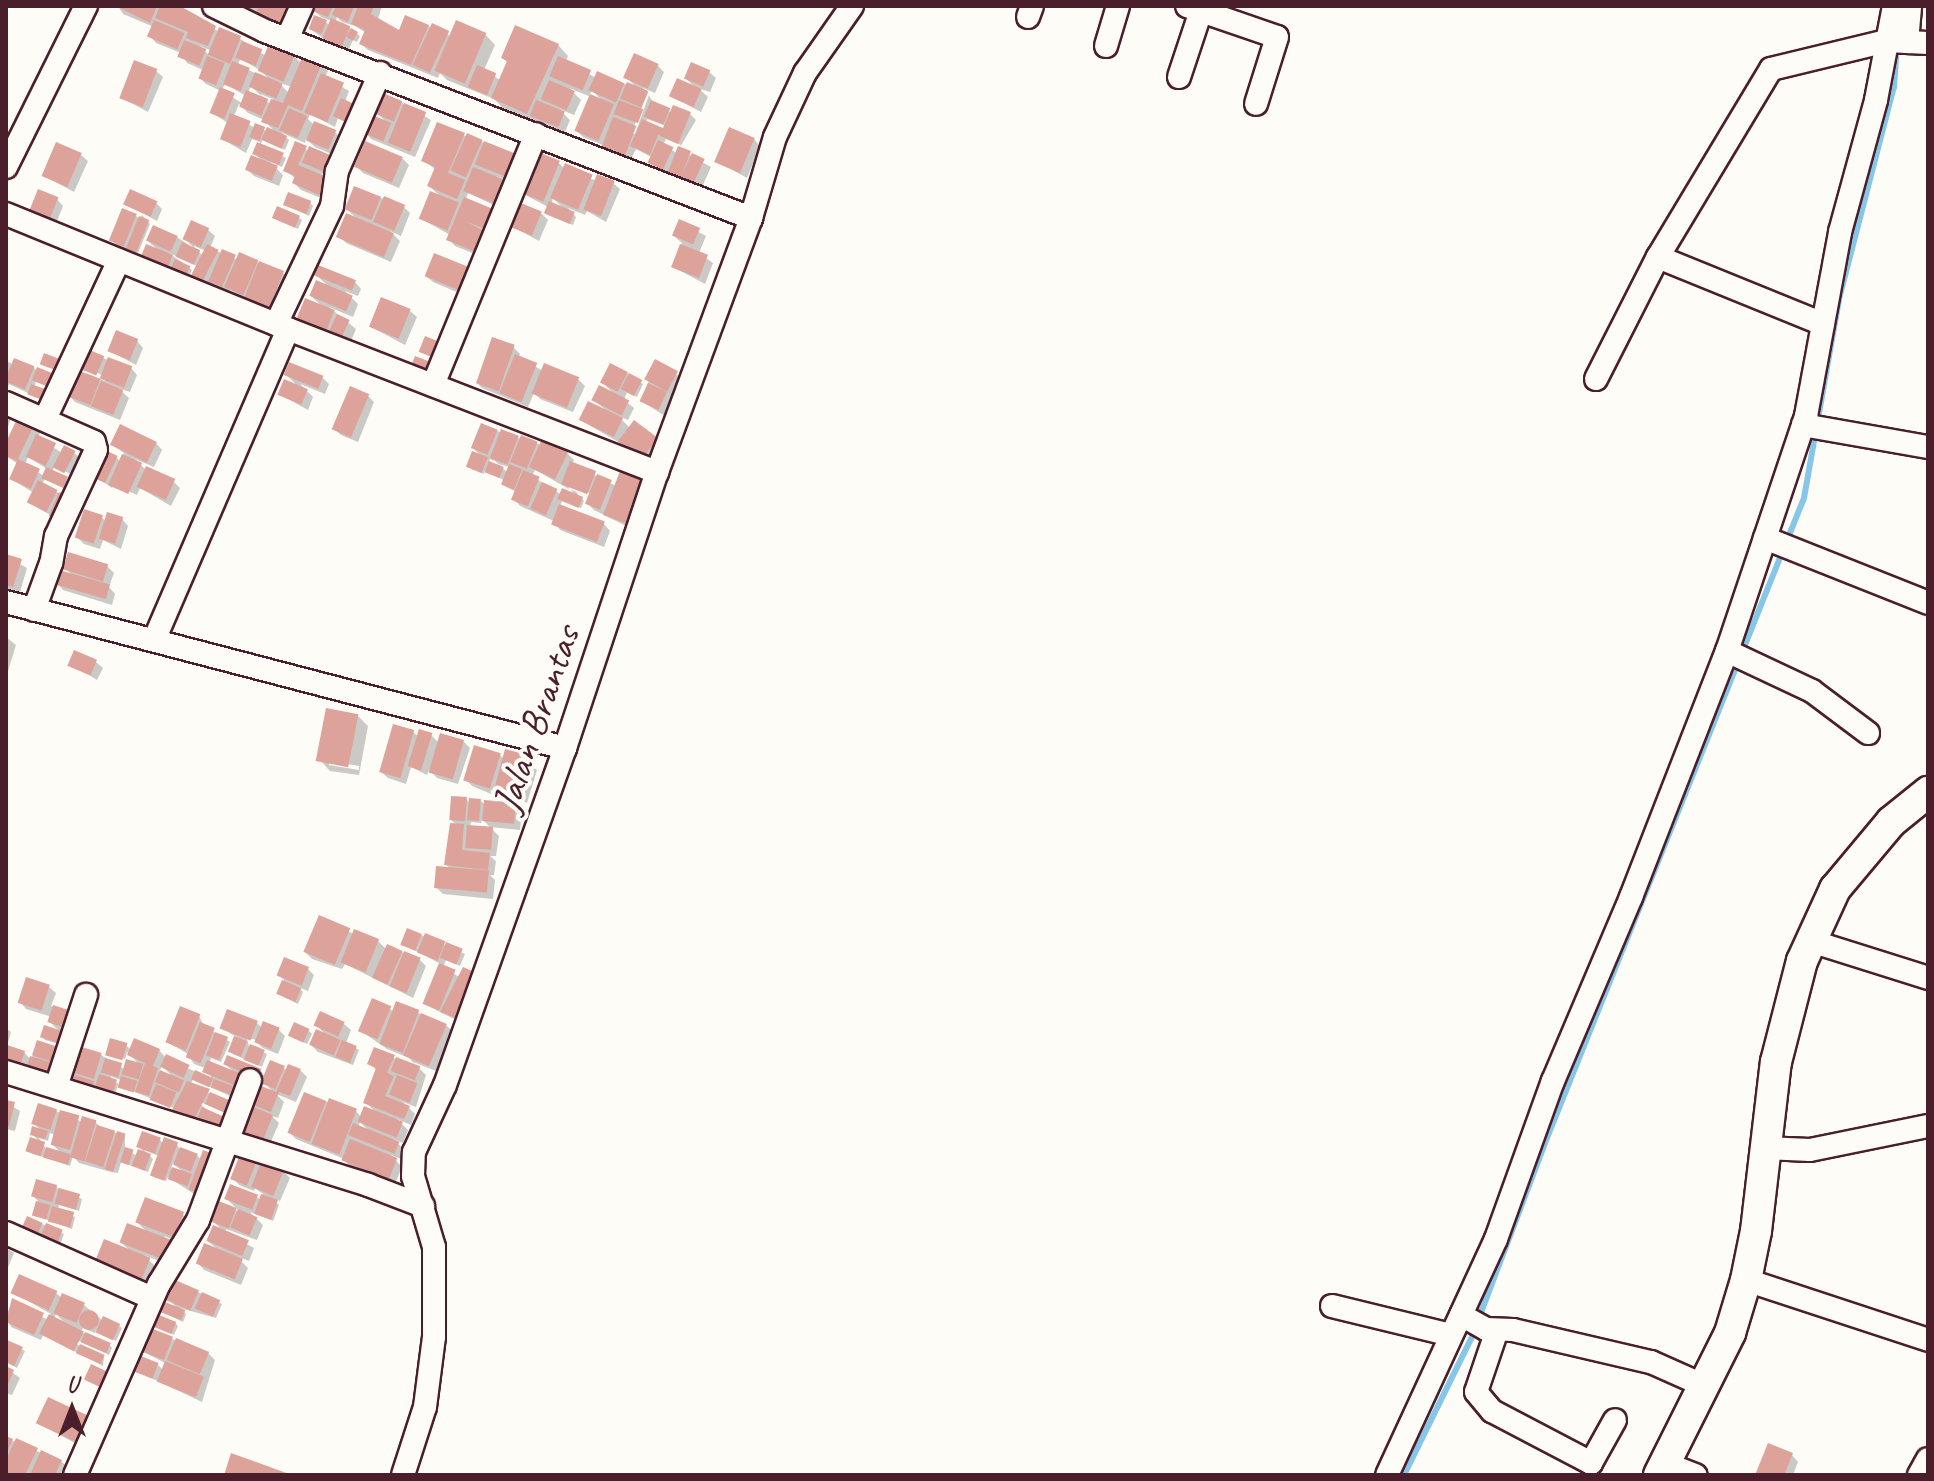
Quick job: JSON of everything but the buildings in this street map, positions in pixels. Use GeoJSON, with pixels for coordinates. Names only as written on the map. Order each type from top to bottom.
{"type":"FeatureCollection","features":[{"type":"Feature","properties":{"kind":"main road"},"geometry":{"type":"LineString","coordinates":[[1662,1469],[1694,1381],[1730,1333],[1746,1280],[1756,1231],[1776,1062],[1811,941],[1835,889],[1891,822],[1928,792]]}},
{"type":"Feature","properties":{"kind":"street"},"geometry":{"type":"LineString","coordinates":[[6,167],[86,6]]}},
{"type":"Feature","properties":{"kind":"street"},"geometry":{"type":"LineString","coordinates":[[214,6],[265,31],[288,37],[751,218]]}},
{"type":"Feature","properties":{"kind":"street"},"geometry":{"type":"LineString","coordinates":[[288,37],[302,6]]}},
{"type":"Feature","properties":{"kind":"street","name":"Jalan Brantas"},"geometry":{"type":"LineString","coordinates":[[403,1475],[425,1407],[434,1337],[434,1247],[413,1176],[414,1152],[445,1085],[565,748],[657,472],[751,218],[775,137],[805,73],[852,6]]}},
{"type":"Feature","properties":{"kind":"street"},"geometry":{"type":"LineString","coordinates":[[1106,46],[1118,6]]}},
{"type":"Feature","properties":{"kind":"street"},"geometry":{"type":"LineString","coordinates":[[1894,6],[1903,42]]}},
{"type":"Feature","properties":{"kind":"street"},"geometry":{"type":"LineString","coordinates":[[1615,1420],[1589,1469],[1507,1421],[1479,1398],[1478,1324],[1496,1239],[1553,1081],[1736,656],[1780,544],[1813,427],[1823,324],[1840,232],[1876,100],[1903,42],[1910,6]]}},
{"type":"Feature","properties":{"kind":"street"},"geometry":{"type":"LineString","coordinates":[[1179,77],[1194,9],[1277,37],[1256,104]]}},
{"type":"Feature","properties":{"kind":"street"},"geometry":{"type":"LineString","coordinates":[[1596,379],[1658,257],[1771,69],[1903,42]]}},
{"type":"Feature","properties":{"kind":"street"},"geometry":{"type":"LineString","coordinates":[[155,638],[332,206],[337,171],[380,73]]}},
{"type":"Feature","properties":{"kind":"street"},"geometry":{"type":"LineString","coordinates":[[433,385],[536,134]]}},
{"type":"Feature","properties":{"kind":"street"},"geometry":{"type":"LineString","coordinates":[[6,214],[282,326],[657,472]]}},
{"type":"Feature","properties":{"kind":"street"},"geometry":{"type":"LineString","coordinates":[[1658,257],[1823,324]]}},
{"type":"Feature","properties":{"kind":"street"},"geometry":{"type":"LineString","coordinates":[[45,419],[119,260]]}},
{"type":"Feature","properties":{"kind":"street"},"geometry":{"type":"LineString","coordinates":[[6,403],[94,442],[96,450],[56,536],[51,563],[34,610]]}},
{"type":"Feature","properties":{"kind":"street"},"geometry":{"type":"LineString","coordinates":[[1813,427],[1928,447]]}},
{"type":"Feature","properties":{"kind":"street"},"geometry":{"type":"LineString","coordinates":[[1780,544],[1928,603]]}},
{"type":"Feature","properties":{"kind":"street"},"geometry":{"type":"LineString","coordinates":[[6,602],[155,638],[565,748]]}},
{"type":"Feature","properties":{"kind":"street"},"geometry":{"type":"LineString","coordinates":[[1736,656],[1812,691],[1868,733]]}},
{"type":"Feature","properties":{"kind":"street"},"geometry":{"type":"LineString","coordinates":[[1811,941],[1928,978]]}},
{"type":"Feature","properties":{"kind":"street"},"geometry":{"type":"LineString","coordinates":[[56,1087],[86,995]]}},
{"type":"Feature","properties":{"kind":"street"},"geometry":{"type":"LineString","coordinates":[[6,1072],[368,1185],[423,1206]]}},
{"type":"Feature","properties":{"kind":"street"},"geometry":{"type":"LineString","coordinates":[[75,1475],[152,1298],[198,1220],[250,1080]]}},
{"type":"Feature","properties":{"kind":"street"},"geometry":{"type":"LineString","coordinates":[[1764,1148],[1810,1150],[1928,1126]]}},
{"type":"Feature","properties":{"kind":"street"},"geometry":{"type":"LineString","coordinates":[[6,1233],[152,1298]]}},
{"type":"Feature","properties":{"kind":"street"},"geometry":{"type":"LineString","coordinates":[[1746,1280],[1928,1340]]}},
{"type":"Feature","properties":{"kind":"street"},"geometry":{"type":"LineString","coordinates":[[1332,1306],[1451,1335],[1478,1324],[1564,1340],[1651,1362],[1694,1381]]}},
{"type":"Feature","properties":{"kind":"street"},"geometry":{"type":"LineString","coordinates":[[1387,1475],[1451,1335]]}},
{"type":"Feature","properties":{"kind":"street"},"geometry":{"type":"LineString","coordinates":[[1919,1475],[1928,1459]]}},
{"type":"Feature","properties":{"kind":"street"},"geometry":{"type":"LineString","coordinates":[[1662,1469],[1696,1475]]}},
{"type":"Feature","properties":{"kind":"waterway"},"geometry":{"type":"LineString","coordinates":[[1404,1475],[1471,1339],[1549,1133],[1804,498],[1839,299],[1894,87],[1897,48]]}}]}
